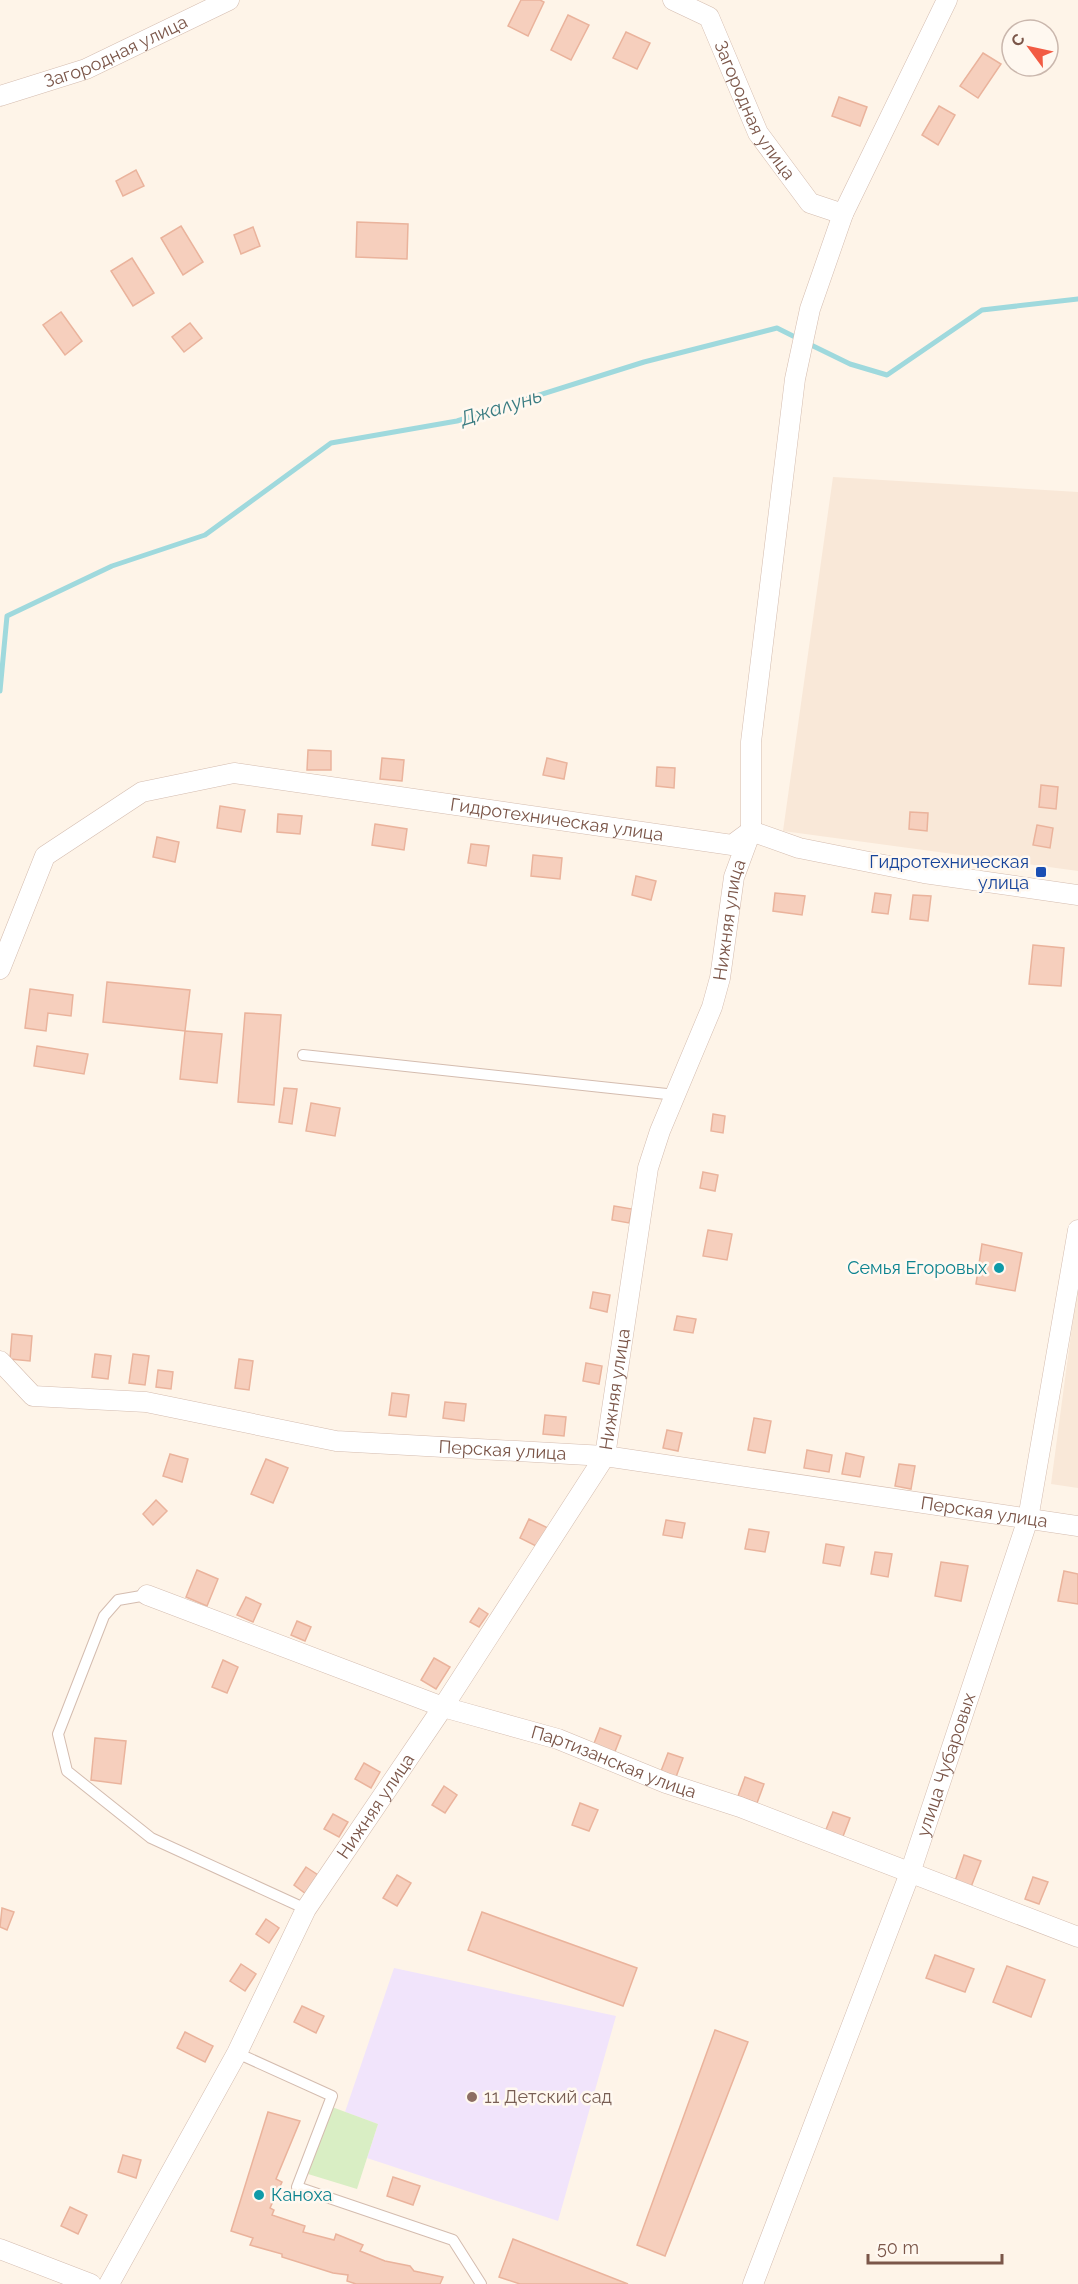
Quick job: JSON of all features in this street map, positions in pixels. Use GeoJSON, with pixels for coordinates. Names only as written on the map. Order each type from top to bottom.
{"type":"FeatureCollection","features":[{"type":"Feature","properties":{"kind":"street","name":"Загородная улица"},"geometry":{"type":"LineString","coordinates":[[0,96],[86,69],[229,0]]}},
{"type":"Feature","properties":{"kind":"street","name":"Загородная улица"},"geometry":{"type":"LineString","coordinates":[[673,0],[709,17],[758,133],[810,203],[843,214]]}},
{"type":"Feature","properties":{"kind":"street"},"geometry":{"type":"LineString","coordinates":[[843,214],[947,0]]}},
{"type":"Feature","properties":{"kind":"street","name":"Нижняя улица"},"geometry":{"type":"LineString","coordinates":[[109,2284],[237,2053],[306,1909],[443,1707],[605,1456],[648,1168],[660,1131],[712,1007],[720,978],[734,877],[751,831],[751,742],[795,379],[810,309],[843,214]]}},
{"type":"Feature","properties":{"kind":"street","name":"Гидротехническая улица"},"geometry":{"type":"LineString","coordinates":[[0,969],[45,856],[142,792],[234,773],[732,845],[751,831]]}},
{"type":"Feature","properties":{"kind":"street"},"geometry":{"type":"LineString","coordinates":[[751,831],[799,848],[924,873],[1078,895]]}},
{"type":"Feature","properties":{"kind":"street","name":"улица Чубаровых"},"geometry":{"type":"LineString","coordinates":[[753,2284],[910,1873],[1028,1519],[1078,1230]]}},
{"type":"Feature","properties":{"kind":"street","name":"Перская улица"},"geometry":{"type":"LineString","coordinates":[[0,1361],[33,1396],[146,1402],[336,1441],[605,1456],[1078,1526]]}},
{"type":"Feature","properties":{"kind":"street","name":"Партизанская улица"},"geometry":{"type":"LineString","coordinates":[[147,1595],[443,1707],[558,1739],[666,1784],[740,1807],[1078,1937]]}},
{"type":"Feature","properties":{"kind":"street"},"geometry":{"type":"LineString","coordinates":[[0,2249],[91,2284]]}},
{"type":"Feature","properties":{"kind":"lane"},"geometry":{"type":"LineString","coordinates":[[303,1055],[676,1095]]}},
{"type":"Feature","properties":{"kind":"lane"},"geometry":{"type":"LineString","coordinates":[[147,1595],[118,1600],[104,1616],[58,1734],[67,1771],[151,1838],[306,1909]]}},
{"type":"Feature","properties":{"kind":"lane"},"geometry":{"type":"LineString","coordinates":[[237,2053],[332,2096],[297,2187],[453,2240],[481,2284]]}},
{"type":"Feature","properties":{"kind":"shaded area"},"geometry":{"type":"Polygon","coordinates":[[[833,477],[1078,492],[1078,871],[783,831],[833,477]]]}},
{"type":"Feature","properties":{"kind":"shaded area"},"geometry":{"type":"Polygon","coordinates":[[[1078,1281],[1078,1488],[1051,1484],[1078,1281]]]}},
{"type":"Feature","properties":{"kind":"shaded area","name":"11 Детский сад"},"geometry":{"type":"Polygon","coordinates":[[[394,1968],[616,2016],[558,2221],[367,2158],[378,2124],[345,2112],[394,1968]]]}},
{"type":"Feature","properties":{"kind":"green space"},"geometry":{"type":"Polygon","coordinates":[[[332,2107],[378,2124],[357,2189],[308,2174],[332,2107]]]}},
{"type":"Feature","properties":{"kind":"building"},"geometry":{"type":"Polygon","coordinates":[[[521,0],[544,2],[528,36],[508,26],[521,0]]]}},
{"type":"Feature","properties":{"kind":"building"},"geometry":{"type":"Polygon","coordinates":[[[568,15],[589,25],[571,60],[551,50],[568,15]]]}},
{"type":"Feature","properties":{"kind":"building"},"geometry":{"type":"Polygon","coordinates":[[[626,32],[650,43],[637,69],[613,58],[626,32]]]}},
{"type":"Feature","properties":{"kind":"building"},"geometry":{"type":"Polygon","coordinates":[[[983,53],[1000,63],[978,98],[960,86],[983,53]]]}},
{"type":"Feature","properties":{"kind":"building"},"geometry":{"type":"Polygon","coordinates":[[[839,97],[867,107],[860,126],[832,116],[839,97]]]}},
{"type":"Feature","properties":{"kind":"building"},"geometry":{"type":"Polygon","coordinates":[[[939,106],[955,115],[938,145],[922,135],[939,106]]]}},
{"type":"Feature","properties":{"kind":"building"},"geometry":{"type":"Polygon","coordinates":[[[136,170],[144,186],[123,196],[116,181],[136,170]]]}},
{"type":"Feature","properties":{"kind":"building"},"geometry":{"type":"Polygon","coordinates":[[[357,222],[408,224],[407,259],[356,257],[357,222]]]}},
{"type":"Feature","properties":{"kind":"building"},"geometry":{"type":"Polygon","coordinates":[[[181,226],[203,262],[183,275],[161,238],[181,226]]]}},
{"type":"Feature","properties":{"kind":"building"},"geometry":{"type":"Polygon","coordinates":[[[253,227],[260,246],[241,254],[234,235],[253,227]]]}},
{"type":"Feature","properties":{"kind":"building"},"geometry":{"type":"Polygon","coordinates":[[[132,258],[154,293],[133,306],[111,271],[132,258]]]}},
{"type":"Feature","properties":{"kind":"building"},"geometry":{"type":"Polygon","coordinates":[[[61,312],[82,341],[65,355],[43,325],[61,312]]]}},
{"type":"Feature","properties":{"kind":"building"},"geometry":{"type":"Polygon","coordinates":[[[190,323],[202,338],[184,352],[172,337],[190,323]]]}},
{"type":"Feature","properties":{"kind":"building"},"geometry":{"type":"Polygon","coordinates":[[[308,750],[331,751],[331,770],[307,770],[308,750]]]}},
{"type":"Feature","properties":{"kind":"building"},"geometry":{"type":"Polygon","coordinates":[[[382,758],[404,760],[402,781],[380,779],[382,758]]]}},
{"type":"Feature","properties":{"kind":"building"},"geometry":{"type":"Polygon","coordinates":[[[547,758],[567,763],[564,779],[543,775],[547,758]]]}},
{"type":"Feature","properties":{"kind":"building"},"geometry":{"type":"Polygon","coordinates":[[[657,767],[675,768],[674,788],[656,786],[657,767]]]}},
{"type":"Feature","properties":{"kind":"building"},"geometry":{"type":"Polygon","coordinates":[[[1041,785],[1058,787],[1056,809],[1039,807],[1041,785]]]}},
{"type":"Feature","properties":{"kind":"building"},"geometry":{"type":"Polygon","coordinates":[[[220,806],[245,810],[241,832],[217,828],[220,806]]]}},
{"type":"Feature","properties":{"kind":"building"},"geometry":{"type":"Polygon","coordinates":[[[910,812],[928,813],[927,831],[909,829],[910,812]]]}},
{"type":"Feature","properties":{"kind":"building"},"geometry":{"type":"Polygon","coordinates":[[[278,814],[302,816],[300,834],[277,832],[278,814]]]}},
{"type":"Feature","properties":{"kind":"building"},"geometry":{"type":"Polygon","coordinates":[[[375,824],[407,829],[404,850],[372,845],[375,824]]]}},
{"type":"Feature","properties":{"kind":"building"},"geometry":{"type":"Polygon","coordinates":[[[1037,825],[1053,828],[1050,848],[1033,845],[1037,825]]]}},
{"type":"Feature","properties":{"kind":"building"},"geometry":{"type":"Polygon","coordinates":[[[157,837],[179,842],[175,862],[153,857],[157,837]]]}},
{"type":"Feature","properties":{"kind":"building"},"geometry":{"type":"Polygon","coordinates":[[[471,844],[489,846],[486,866],[468,863],[471,844]]]}},
{"type":"Feature","properties":{"kind":"building"},"geometry":{"type":"Polygon","coordinates":[[[533,855],[562,858],[560,879],[531,876],[533,855]]]}},
{"type":"Feature","properties":{"kind":"building"},"geometry":{"type":"Polygon","coordinates":[[[636,876],[656,881],[651,900],[632,895],[636,876]]]}},
{"type":"Feature","properties":{"kind":"building"},"geometry":{"type":"Polygon","coordinates":[[[775,893],[805,896],[802,915],[773,911],[775,893]]]}},
{"type":"Feature","properties":{"kind":"building"},"geometry":{"type":"Polygon","coordinates":[[[875,893],[891,895],[888,914],[872,912],[875,893]]]}},
{"type":"Feature","properties":{"kind":"building"},"geometry":{"type":"Polygon","coordinates":[[[913,895],[931,896],[928,921],[910,919],[913,895]]]}},
{"type":"Feature","properties":{"kind":"building"},"geometry":{"type":"Polygon","coordinates":[[[1033,945],[1064,948],[1061,986],[1029,984],[1033,945]]]}},
{"type":"Feature","properties":{"kind":"building"},"geometry":{"type":"Polygon","coordinates":[[[107,982],[190,990],[185,1031],[103,1022],[107,982]]]}},
{"type":"Feature","properties":{"kind":"building"},"geometry":{"type":"Polygon","coordinates":[[[30,989],[73,995],[71,1016],[48,1013],[46,1031],[25,1028],[30,989]]]}},
{"type":"Feature","properties":{"kind":"building"},"geometry":{"type":"Polygon","coordinates":[[[245,1013],[281,1015],[274,1105],[238,1102],[245,1013]]]}},
{"type":"Feature","properties":{"kind":"building"},"geometry":{"type":"Polygon","coordinates":[[[185,1031],[222,1034],[217,1083],[180,1079],[185,1031]]]}},
{"type":"Feature","properties":{"kind":"building"},"geometry":{"type":"Polygon","coordinates":[[[37,1046],[88,1054],[84,1074],[34,1066],[37,1046]]]}},
{"type":"Feature","properties":{"kind":"building"},"geometry":{"type":"Polygon","coordinates":[[[284,1088],[297,1089],[292,1124],[279,1122],[284,1088]]]}},
{"type":"Feature","properties":{"kind":"building"},"geometry":{"type":"Polygon","coordinates":[[[311,1103],[340,1108],[335,1136],[306,1131],[311,1103]]]}},
{"type":"Feature","properties":{"kind":"building"},"geometry":{"type":"Polygon","coordinates":[[[713,1114],[725,1116],[723,1133],[711,1131],[713,1114]]]}},
{"type":"Feature","properties":{"kind":"building"},"geometry":{"type":"Polygon","coordinates":[[[703,1172],[718,1175],[715,1191],[700,1188],[703,1172]]]}},
{"type":"Feature","properties":{"kind":"building"},"geometry":{"type":"Polygon","coordinates":[[[614,1206],[632,1209],[629,1223],[612,1220],[614,1206]]]}},
{"type":"Feature","properties":{"kind":"building"},"geometry":{"type":"Polygon","coordinates":[[[708,1230],[732,1234],[727,1260],[703,1256],[708,1230]]]}},
{"type":"Feature","properties":{"kind":"building","name":"Семья Егоровых"},"geometry":{"type":"Polygon","coordinates":[[[982,1244],[1022,1253],[1015,1291],[976,1284],[982,1244]]]}},
{"type":"Feature","properties":{"kind":"building"},"geometry":{"type":"Polygon","coordinates":[[[593,1292],[610,1295],[607,1312],[590,1308],[593,1292]]]}},
{"type":"Feature","properties":{"kind":"building"},"geometry":{"type":"Polygon","coordinates":[[[677,1316],[696,1319],[693,1333],[674,1330],[677,1316]]]}},
{"type":"Feature","properties":{"kind":"building"},"geometry":{"type":"Polygon","coordinates":[[[12,1334],[32,1336],[30,1361],[10,1359],[12,1334]]]}},
{"type":"Feature","properties":{"kind":"building"},"geometry":{"type":"Polygon","coordinates":[[[95,1354],[111,1356],[108,1379],[92,1377],[95,1354]]]}},
{"type":"Feature","properties":{"kind":"building"},"geometry":{"type":"Polygon","coordinates":[[[133,1354],[149,1356],[145,1385],[129,1383],[133,1354]]]}},
{"type":"Feature","properties":{"kind":"building"},"geometry":{"type":"Polygon","coordinates":[[[239,1359],[253,1361],[249,1390],[235,1388],[239,1359]]]}},
{"type":"Feature","properties":{"kind":"building"},"geometry":{"type":"Polygon","coordinates":[[[586,1363],[602,1366],[599,1384],[583,1381],[586,1363]]]}},
{"type":"Feature","properties":{"kind":"building"},"geometry":{"type":"Polygon","coordinates":[[[158,1370],[173,1372],[171,1389],[156,1387],[158,1370]]]}},
{"type":"Feature","properties":{"kind":"building"},"geometry":{"type":"Polygon","coordinates":[[[392,1393],[409,1395],[406,1417],[389,1415],[392,1393]]]}},
{"type":"Feature","properties":{"kind":"building"},"geometry":{"type":"Polygon","coordinates":[[[445,1402],[466,1404],[464,1421],[443,1418],[445,1402]]]}},
{"type":"Feature","properties":{"kind":"building"},"geometry":{"type":"Polygon","coordinates":[[[545,1415],[566,1417],[564,1436],[543,1434],[545,1415]]]}},
{"type":"Feature","properties":{"kind":"building"},"geometry":{"type":"Polygon","coordinates":[[[754,1418],[771,1421],[765,1453],[748,1450],[754,1418]]]}},
{"type":"Feature","properties":{"kind":"building"},"geometry":{"type":"Polygon","coordinates":[[[667,1430],[682,1433],[678,1451],[663,1448],[667,1430]]]}},
{"type":"Feature","properties":{"kind":"building"},"geometry":{"type":"Polygon","coordinates":[[[807,1450],[832,1455],[829,1472],[804,1468],[807,1450]]]}},
{"type":"Feature","properties":{"kind":"building"},"geometry":{"type":"Polygon","coordinates":[[[846,1453],[864,1457],[860,1477],[842,1474],[846,1453]]]}},
{"type":"Feature","properties":{"kind":"building"},"geometry":{"type":"Polygon","coordinates":[[[170,1454],[188,1459],[182,1482],[163,1476],[170,1454]]]}},
{"type":"Feature","properties":{"kind":"building"},"geometry":{"type":"Polygon","coordinates":[[[266,1459],[288,1468],[273,1503],[251,1494],[266,1459]]]}},
{"type":"Feature","properties":{"kind":"building"},"geometry":{"type":"Polygon","coordinates":[[[899,1464],[915,1466],[911,1489],[895,1486],[899,1464]]]}},
{"type":"Feature","properties":{"kind":"building"},"geometry":{"type":"Polygon","coordinates":[[[156,1500],[167,1511],[153,1525],[143,1514],[156,1500]]]}},
{"type":"Feature","properties":{"kind":"building"},"geometry":{"type":"Polygon","coordinates":[[[529,1519],[548,1528],[538,1547],[520,1538],[529,1519]]]}},
{"type":"Feature","properties":{"kind":"building"},"geometry":{"type":"Polygon","coordinates":[[[666,1520],[685,1523],[682,1538],[663,1535],[666,1520]]]}},
{"type":"Feature","properties":{"kind":"building"},"geometry":{"type":"Polygon","coordinates":[[[749,1529],[769,1532],[765,1552],[745,1549],[749,1529]]]}},
{"type":"Feature","properties":{"kind":"building"},"geometry":{"type":"Polygon","coordinates":[[[826,1544],[844,1547],[840,1566],[823,1563],[826,1544]]]}},
{"type":"Feature","properties":{"kind":"building"},"geometry":{"type":"Polygon","coordinates":[[[875,1552],[892,1554],[888,1577],[871,1574],[875,1552]]]}},
{"type":"Feature","properties":{"kind":"building"},"geometry":{"type":"Polygon","coordinates":[[[941,1562],[968,1566],[961,1601],[935,1596],[941,1562]]]}},
{"type":"Feature","properties":{"kind":"building"},"geometry":{"type":"Polygon","coordinates":[[[197,1570],[218,1579],[207,1606],[186,1597],[197,1570]]]}},
{"type":"Feature","properties":{"kind":"building"},"geometry":{"type":"Polygon","coordinates":[[[1064,1571],[1078,1574],[1078,1604],[1058,1601],[1064,1571]]]}},
{"type":"Feature","properties":{"kind":"building"},"geometry":{"type":"Polygon","coordinates":[[[246,1597],[261,1604],[253,1622],[237,1615],[246,1597]]]}},
{"type":"Feature","properties":{"kind":"building"},"geometry":{"type":"Polygon","coordinates":[[[479,1608],[488,1614],[479,1627],[470,1622],[479,1608]]]}},
{"type":"Feature","properties":{"kind":"building"},"geometry":{"type":"Polygon","coordinates":[[[297,1621],[311,1627],[305,1641],[291,1635],[297,1621]]]}},
{"type":"Feature","properties":{"kind":"building"},"geometry":{"type":"Polygon","coordinates":[[[434,1658],[450,1667],[436,1689],[421,1680],[434,1658]]]}},
{"type":"Feature","properties":{"kind":"building"},"geometry":{"type":"Polygon","coordinates":[[[223,1660],[238,1667],[227,1693],[212,1687],[223,1660]]]}},
{"type":"Feature","properties":{"kind":"building"},"geometry":{"type":"Polygon","coordinates":[[[600,1728],[621,1736],[614,1754],[593,1746],[600,1728]]]}},
{"type":"Feature","properties":{"kind":"building"},"geometry":{"type":"Polygon","coordinates":[[[95,1738],[126,1741],[121,1784],[91,1780],[95,1738]]]}},
{"type":"Feature","properties":{"kind":"building"},"geometry":{"type":"Polygon","coordinates":[[[668,1753],[683,1758],[676,1777],[661,1771],[668,1753]]]}},
{"type":"Feature","properties":{"kind":"building"},"geometry":{"type":"Polygon","coordinates":[[[364,1763],[380,1772],[371,1788],[355,1779],[364,1763]]]}},
{"type":"Feature","properties":{"kind":"building"},"geometry":{"type":"Polygon","coordinates":[[[745,1777],[764,1784],[757,1803],[738,1796],[745,1777]]]}},
{"type":"Feature","properties":{"kind":"building"},"geometry":{"type":"Polygon","coordinates":[[[444,1786],[457,1795],[445,1813],[432,1805],[444,1786]]]}},
{"type":"Feature","properties":{"kind":"building"},"geometry":{"type":"Polygon","coordinates":[[[580,1803],[598,1810],[589,1831],[572,1825],[580,1803]]]}},
{"type":"Feature","properties":{"kind":"building"},"geometry":{"type":"Polygon","coordinates":[[[833,1812],[850,1818],[842,1839],[825,1832],[833,1812]]]}},
{"type":"Feature","properties":{"kind":"building"},"geometry":{"type":"Polygon","coordinates":[[[333,1814],[348,1822],[339,1837],[324,1829],[333,1814]]]}},
{"type":"Feature","properties":{"kind":"building"},"geometry":{"type":"Polygon","coordinates":[[[964,1855],[981,1861],[971,1887],[955,1881],[964,1855]]]}},
{"type":"Feature","properties":{"kind":"building"},"geometry":{"type":"Polygon","coordinates":[[[306,1867],[318,1875],[306,1894],[294,1885],[306,1867]]]}},
{"type":"Feature","properties":{"kind":"building"},"geometry":{"type":"Polygon","coordinates":[[[397,1875],[411,1883],[397,1906],[383,1898],[397,1875]]]}},
{"type":"Feature","properties":{"kind":"building"},"geometry":{"type":"Polygon","coordinates":[[[1033,1877],[1048,1882],[1039,1904],[1025,1899],[1033,1877]]]}},
{"type":"Feature","properties":{"kind":"building"},"geometry":{"type":"Polygon","coordinates":[[[2,1908],[14,1912],[7,1930],[0,1927],[2,1908]]]}},
{"type":"Feature","properties":{"kind":"building"},"geometry":{"type":"Polygon","coordinates":[[[482,1912],[637,1968],[623,2006],[468,1950],[482,1912]]]}},
{"type":"Feature","properties":{"kind":"building"},"geometry":{"type":"Polygon","coordinates":[[[266,1919],[279,1928],[269,1943],[256,1934],[266,1919]]]}},
{"type":"Feature","properties":{"kind":"building"},"geometry":{"type":"Polygon","coordinates":[[[935,1955],[974,1969],[965,1992],[926,1978],[935,1955]]]}},
{"type":"Feature","properties":{"kind":"building"},"geometry":{"type":"Polygon","coordinates":[[[241,1964],[256,1974],[245,1991],[230,1981],[241,1964]]]}},
{"type":"Feature","properties":{"kind":"building"},"geometry":{"type":"Polygon","coordinates":[[[1007,1966],[1045,1980],[1031,2017],[993,2002],[1007,1966]]]}},
{"type":"Feature","properties":{"kind":"building"},"geometry":{"type":"Polygon","coordinates":[[[302,2006],[324,2016],[316,2033],[294,2022],[302,2006]]]}},
{"type":"Feature","properties":{"kind":"building"},"geometry":{"type":"Polygon","coordinates":[[[715,2030],[748,2042],[665,2256],[637,2245],[715,2030]]]}},
{"type":"Feature","properties":{"kind":"building"},"geometry":{"type":"Polygon","coordinates":[[[185,2032],[213,2046],[205,2062],[177,2048],[185,2032]]]}},
{"type":"Feature","properties":{"kind":"building","name":"Каноха"},"geometry":{"type":"Polygon","coordinates":[[[268,2112],[300,2121],[276,2179],[282,2182],[270,2208],[274,2210],[272,2215],[305,2226],[303,2232],[334,2240],[336,2234],[363,2245],[360,2251],[385,2261],[410,2266],[414,2271],[443,2277],[440,2284],[356,2284],[347,2281],[348,2275],[333,2273],[250,2245],[253,2238],[231,2231],[268,2112]]]}},
{"type":"Feature","properties":{"kind":"building"},"geometry":{"type":"Polygon","coordinates":[[[123,2155],[141,2160],[136,2178],[118,2172],[123,2155]]]}},
{"type":"Feature","properties":{"kind":"building"},"geometry":{"type":"Polygon","coordinates":[[[393,2177],[420,2186],[413,2205],[387,2196],[393,2177]]]}},
{"type":"Feature","properties":{"kind":"building"},"geometry":{"type":"Polygon","coordinates":[[[70,2207],[87,2215],[78,2234],[61,2226],[70,2207]]]}},
{"type":"Feature","properties":{"kind":"building"},"geometry":{"type":"Polygon","coordinates":[[[513,2239],[628,2284],[520,2284],[499,2277],[513,2239]]]}},
{"type":"Feature","properties":{"kind":"waterway","name":"Джалунь"},"geometry":{"type":"LineString","coordinates":[[807,343],[850,364],[887,375],[982,310],[1078,299]]}},
{"type":"Feature","properties":{"kind":"waterway","name":"Джалунь"},"geometry":{"type":"LineString","coordinates":[[0,691],[7,616],[112,566],[205,535],[331,443],[457,421],[644,362],[777,328],[799,339]]}},
{"type":"Feature","properties":{"kind":"place","name":"Гидротехническая улица"},"geometry":{"type":"Point","coordinates":[1041,872]}},
{"type":"Feature","properties":{"kind":"place","name":"Семья Егоровых"},"geometry":{"type":"Point","coordinates":[999,1268]}},
{"type":"Feature","properties":{"kind":"place","name":"11 Детский сад"},"geometry":{"type":"Point","coordinates":[472,2097]}},
{"type":"Feature","properties":{"kind":"place","name":"Каноха"},"geometry":{"type":"Point","coordinates":[259,2195]}}]}
